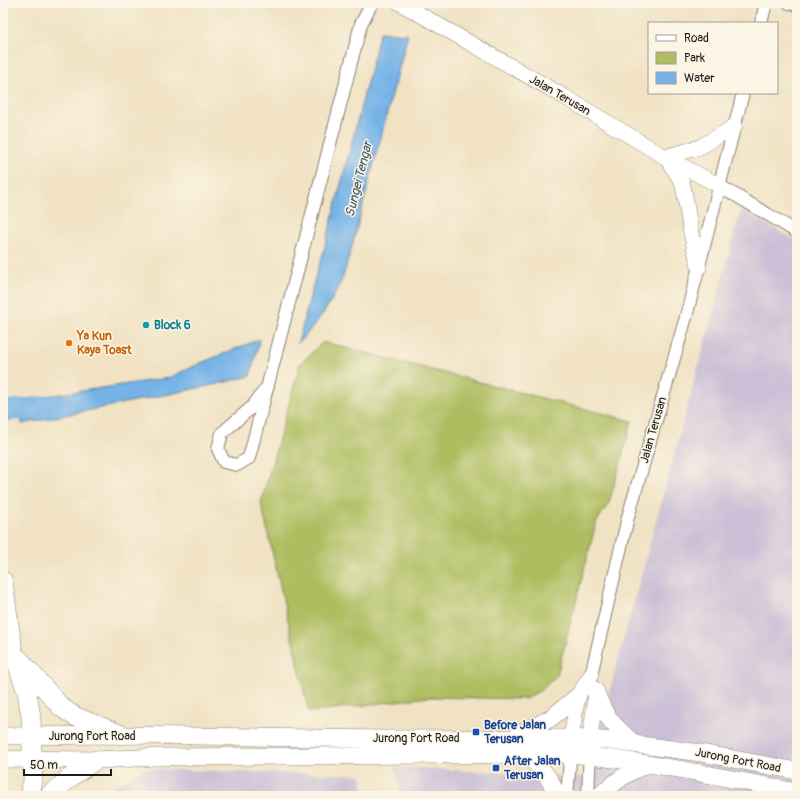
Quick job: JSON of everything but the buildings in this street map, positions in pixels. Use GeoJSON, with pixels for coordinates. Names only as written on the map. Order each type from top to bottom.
{"type":"FeatureCollection","features":[{"type":"Feature","properties":{"kind":"main road"},"geometry":{"type":"LineString","coordinates":[[3,581],[13,652],[27,692],[31,717],[33,781],[30,796]]}},
{"type":"Feature","properties":{"kind":"main road"},"geometry":{"type":"LineString","coordinates":[[13,652],[61,707],[74,716],[122,735]]}},
{"type":"Feature","properties":{"kind":"main road"},"geometry":{"type":"LineString","coordinates":[[596,692],[599,703],[608,719],[635,744]]}},
{"type":"Feature","properties":{"kind":"main road"},"geometry":{"type":"LineString","coordinates":[[513,738],[551,718],[578,696]]}},
{"type":"Feature","properties":{"kind":"main road","name":"Jurong Port Road"},"geometry":{"type":"LineString","coordinates":[[3,736],[122,735],[386,739],[513,738],[590,748],[646,765],[797,792]]}},
{"type":"Feature","properties":{"kind":"main road","name":"Jurong Port Road"},"geometry":{"type":"LineString","coordinates":[[590,748],[635,744],[702,753],[797,771]]}},
{"type":"Feature","properties":{"kind":"main road","name":"Jurong Port Road"},"geometry":{"type":"LineString","coordinates":[[3,759],[96,760],[172,757],[527,755],[571,746]]}},
{"type":"Feature","properties":{"kind":"main road"},"geometry":{"type":"LineString","coordinates":[[527,755],[544,771],[557,796]]}},
{"type":"Feature","properties":{"kind":"main road"},"geometry":{"type":"LineString","coordinates":[[50,796],[71,778],[96,760]]}},
{"type":"Feature","properties":{"kind":"main road"},"geometry":{"type":"LineString","coordinates":[[599,796],[624,775],[636,768],[646,765]]}},
{"type":"Feature","properties":{"kind":"street"},"geometry":{"type":"LineString","coordinates":[[268,386],[252,408],[222,433],[218,448],[224,462],[237,465],[249,458],[268,386],[361,24],[372,3]]}},
{"type":"Feature","properties":{"kind":"street","name":"Jalan Terusan"},"geometry":{"type":"LineString","coordinates":[[400,3],[558,93],[665,157],[720,186]]}},
{"type":"Feature","properties":{"kind":"street"},"geometry":{"type":"LineString","coordinates":[[761,22],[766,3]]}},
{"type":"Feature","properties":{"kind":"street"},"geometry":{"type":"LineString","coordinates":[[789,3],[797,5]]}},
{"type":"Feature","properties":{"kind":"street","name":"Jalan Terusan"},"geometry":{"type":"LineString","coordinates":[[591,675],[628,517],[686,317],[743,94]]}},
{"type":"Feature","properties":{"kind":"street"},"geometry":{"type":"LineString","coordinates":[[699,267],[682,182],[665,157],[700,147],[735,126]]}},
{"type":"Feature","properties":{"kind":"street"},"geometry":{"type":"LineString","coordinates":[[720,186],[797,232]]}},
{"type":"Feature","properties":{"kind":"street"},"geometry":{"type":"LineString","coordinates":[[588,796],[590,748],[596,692],[591,675]]}},
{"type":"Feature","properties":{"kind":"street"},"geometry":{"type":"LineString","coordinates":[[567,796],[571,746],[578,696],[591,675]]}},
{"type":"Feature","properties":{"kind":"shaded area"},"geometry":{"type":"Polygon","coordinates":[[[741,210],[797,241],[797,796],[402,796],[394,767],[586,777],[741,210]]]}},
{"type":"Feature","properties":{"kind":"shaded area"},"geometry":{"type":"Polygon","coordinates":[[[144,769],[361,775],[366,796],[99,796],[144,769]]]}},
{"type":"Feature","properties":{"kind":"green space"},"geometry":{"type":"Polygon","coordinates":[[[323,342],[632,421],[609,503],[596,523],[557,675],[543,689],[525,699],[429,697],[309,712],[261,503],[300,364],[323,342]]]}},
{"type":"Feature","properties":{"kind":"water","name":"Sungei Tengar"},"geometry":{"type":"Polygon","coordinates":[[[380,32],[408,34],[343,277],[324,312],[298,343],[316,274],[323,254],[380,32]]]}},
{"type":"Feature","properties":{"kind":"water"},"geometry":{"type":"Polygon","coordinates":[[[260,339],[250,376],[218,384],[22,424],[20,400],[168,378],[260,339]]]}},
{"type":"Feature","properties":{"kind":"waterway"},"geometry":{"type":"LineString","coordinates":[[3,411],[48,407]]}},
{"type":"Feature","properties":{"kind":"place","name":"Block 6"},"geometry":{"type":"Point","coordinates":[146,325]}},
{"type":"Feature","properties":{"kind":"place","name":"Ya Kun Kaya Toast"},"geometry":{"type":"Point","coordinates":[69,343]}},
{"type":"Feature","properties":{"kind":"place","name":"Before Jalan Terusan"},"geometry":{"type":"Point","coordinates":[476,732]}},
{"type":"Feature","properties":{"kind":"place","name":"After Jalan Terusan"},"geometry":{"type":"Point","coordinates":[496,768]}}]}
